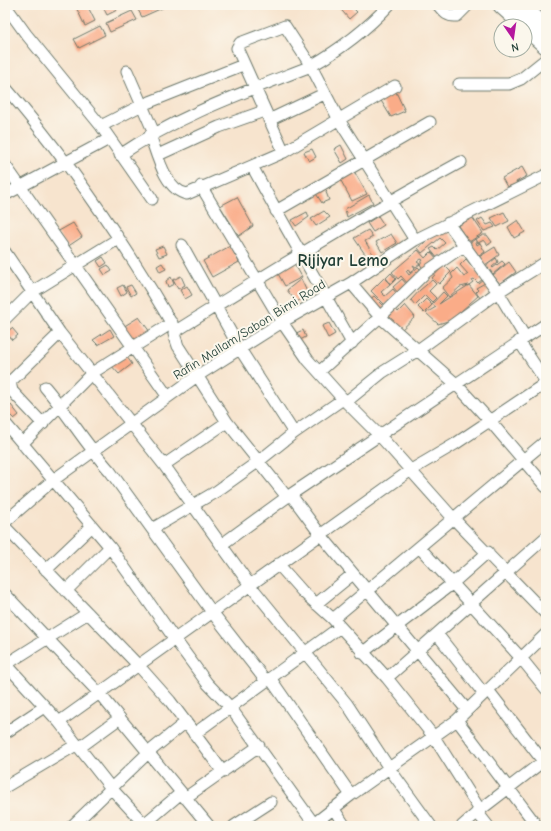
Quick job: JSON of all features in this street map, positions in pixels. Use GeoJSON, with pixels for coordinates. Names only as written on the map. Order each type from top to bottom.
{"type":"FeatureCollection","features":[{"type":"Feature","properties":{"kind":"highway"},"geometry":{"type":"LineString","coordinates":[[501,5],[516,18]]}},
{"type":"Feature","properties":{"kind":"highway"},"geometry":{"type":"LineString","coordinates":[[521,5],[546,28]]}},
{"type":"Feature","properties":{"kind":"highway"},"geometry":{"type":"LineString","coordinates":[[533,34],[546,46]]}},
{"type":"Feature","properties":{"kind":"street"},"geometry":{"type":"LineString","coordinates":[[5,5],[26,34],[100,126],[152,199]]}},
{"type":"Feature","properties":{"kind":"street"},"geometry":{"type":"LineString","coordinates":[[120,155],[152,134],[187,116],[311,66],[350,42],[389,5]]}},
{"type":"Feature","properties":{"kind":"street"},"geometry":{"type":"LineString","coordinates":[[438,5],[447,15],[453,16],[457,16],[468,5]]}},
{"type":"Feature","properties":{"kind":"street"},"geometry":{"type":"LineString","coordinates":[[284,152],[243,65],[237,48],[240,43],[285,26],[311,66],[324,94],[339,120],[415,240]]}},
{"type":"Feature","properties":{"kind":"street"},"geometry":{"type":"LineString","coordinates":[[459,84],[509,84],[521,79],[546,59]]}},
{"type":"Feature","properties":{"kind":"street"},"geometry":{"type":"LineString","coordinates":[[100,126],[142,105],[243,65]]}},
{"type":"Feature","properties":{"kind":"street"},"geometry":{"type":"LineString","coordinates":[[127,72],[142,105],[158,155],[172,186],[180,192],[187,194],[195,192],[201,186],[284,152],[394,86]]}},
{"type":"Feature","properties":{"kind":"street"},"geometry":{"type":"LineString","coordinates":[[5,87],[67,163],[157,296],[174,327],[174,338],[227,422],[467,710]]}},
{"type":"Feature","properties":{"kind":"street"},"geometry":{"type":"LineString","coordinates":[[158,155],[219,127],[267,115],[324,94]]}},
{"type":"Feature","properties":{"kind":"street"},"geometry":{"type":"LineString","coordinates":[[276,211],[430,122]]}},
{"type":"Feature","properties":{"kind":"street"},"geometry":{"type":"LineString","coordinates":[[5,195],[67,163],[109,139]]}},
{"type":"Feature","properties":{"kind":"street"},"geometry":{"type":"LineString","coordinates":[[22,444],[92,373],[134,347],[215,306],[390,200],[461,162]]}},
{"type":"Feature","properties":{"kind":"street"},"geometry":{"type":"LineString","coordinates":[[5,165],[168,396]]}},
{"type":"Feature","properties":{"kind":"street"},"geometry":{"type":"LineString","coordinates":[[252,166],[276,211],[302,253],[352,343]]}},
{"type":"Feature","properties":{"kind":"street","name":"Rafin Mallam/Sabon Birni Road"},"geometry":{"type":"LineString","coordinates":[[5,522],[52,480],[197,376],[282,322],[350,283],[415,240],[546,175]]}},
{"type":"Feature","properties":{"kind":"street"},"geometry":{"type":"LineString","coordinates":[[201,186],[282,322],[308,360],[344,401],[380,436],[453,518],[488,552],[546,614]]}},
{"type":"Feature","properties":{"kind":"street"},"geometry":{"type":"LineString","coordinates":[[59,722],[174,638],[411,470],[490,421],[546,382],[498,292],[466,245],[448,223]]}},
{"type":"Feature","properties":{"kind":"street"},"geometry":{"type":"LineString","coordinates":[[5,318],[32,292],[118,239]]}},
{"type":"Feature","properties":{"kind":"street"},"geometry":{"type":"LineString","coordinates":[[182,245],[240,349],[294,433]]}},
{"type":"Feature","properties":{"kind":"street"},"geometry":{"type":"LineString","coordinates":[[319,372],[380,317],[426,272],[466,245]]}},
{"type":"Feature","properties":{"kind":"street"},"geometry":{"type":"LineString","coordinates":[[6,256],[60,334],[164,465],[250,585],[347,704],[389,768],[431,826]]}},
{"type":"Feature","properties":{"kind":"street"},"geometry":{"type":"LineString","coordinates":[[152,529],[217,491],[259,461],[294,433],[344,401],[383,372],[418,350],[498,292],[546,262]]}},
{"type":"Feature","properties":{"kind":"street"},"geometry":{"type":"LineString","coordinates":[[350,283],[380,317],[456,384],[490,421],[546,487]]}},
{"type":"Feature","properties":{"kind":"street"},"geometry":{"type":"LineString","coordinates":[[221,545],[289,496],[546,324]]}},
{"type":"Feature","properties":{"kind":"street"},"geometry":{"type":"LineString","coordinates":[[43,424],[12,390],[10,382],[60,334]]}},
{"type":"Feature","properties":{"kind":"street"},"geometry":{"type":"LineString","coordinates":[[45,387],[61,405],[92,451],[110,471],[212,612],[268,679],[351,795]]}},
{"type":"Feature","properties":{"kind":"street"},"geometry":{"type":"LineString","coordinates":[[164,465],[227,422]]}},
{"type":"Feature","properties":{"kind":"street"},"geometry":{"type":"LineString","coordinates":[[5,423],[110,548],[207,683],[230,707],[259,746],[312,825],[333,808],[457,720],[546,634]]}},
{"type":"Feature","properties":{"kind":"street"},"geometry":{"type":"LineString","coordinates":[[194,734],[305,652],[367,591],[546,441]]}},
{"type":"Feature","properties":{"kind":"street"},"geometry":{"type":"LineString","coordinates":[[46,570],[92,526]]}},
{"type":"Feature","properties":{"kind":"street"},"geometry":{"type":"LineString","coordinates":[[5,527],[138,665],[186,722],[223,772]]}},
{"type":"Feature","properties":{"kind":"street"},"geometry":{"type":"LineString","coordinates":[[387,678],[546,537]]}},
{"type":"Feature","properties":{"kind":"street"},"geometry":{"type":"LineString","coordinates":[[66,591],[110,548]]}},
{"type":"Feature","properties":{"kind":"street"},"geometry":{"type":"LineString","coordinates":[[420,548],[521,658],[546,689]]}},
{"type":"Feature","properties":{"kind":"street"},"geometry":{"type":"LineString","coordinates":[[362,653],[453,583],[488,552]]}},
{"type":"Feature","properties":{"kind":"street"},"geometry":{"type":"LineString","coordinates":[[278,564],[387,678],[434,737],[488,826]]}},
{"type":"Feature","properties":{"kind":"street"},"geometry":{"type":"LineString","coordinates":[[316,604],[353,574]]}},
{"type":"Feature","properties":{"kind":"street"},"geometry":{"type":"LineString","coordinates":[[5,594],[99,693],[209,826]]}},
{"type":"Feature","properties":{"kind":"street"},"geometry":{"type":"LineString","coordinates":[[88,613],[6,664],[59,722],[111,788],[144,825],[183,795],[223,772],[259,746]]}},
{"type":"Feature","properties":{"kind":"street"},"geometry":{"type":"LineString","coordinates":[[437,634],[545,762],[479,811],[462,826]]}},
{"type":"Feature","properties":{"kind":"street"},"geometry":{"type":"LineString","coordinates":[[5,733],[44,707]]}},
{"type":"Feature","properties":{"kind":"street"},"geometry":{"type":"LineString","coordinates":[[5,787],[78,747],[120,718]]}},
{"type":"Feature","properties":{"kind":"street"},"geometry":{"type":"LineString","coordinates":[[457,720],[537,826]]}},
{"type":"Feature","properties":{"kind":"street"},"geometry":{"type":"LineString","coordinates":[[72,826],[149,752],[186,722]]}},
{"type":"Feature","properties":{"kind":"street"},"geometry":{"type":"LineString","coordinates":[[234,826],[270,802]]}},
{"type":"Feature","properties":{"kind":"street"},"geometry":{"type":"LineString","coordinates":[[333,808],[345,826]]}},
{"type":"Feature","properties":{"kind":"building"},"geometry":{"type":"Polygon","coordinates":[[[75,5],[87,5],[95,21],[85,26],[75,5]]]}},
{"type":"Feature","properties":{"kind":"building"},"geometry":{"type":"Polygon","coordinates":[[[102,5],[115,5],[117,10],[107,15],[102,5]]]}},
{"type":"Feature","properties":{"kind":"building"},"geometry":{"type":"Polygon","coordinates":[[[145,5],[169,5],[142,17],[137,8],[145,5]]]}},
{"type":"Feature","properties":{"kind":"building"},"geometry":{"type":"Polygon","coordinates":[[[337,5],[354,5],[352,7],[357,12],[349,19],[337,5]]]}},
{"type":"Feature","properties":{"kind":"building"},"geometry":{"type":"Polygon","coordinates":[[[132,11],[137,20],[110,32],[106,23],[132,11]]]}},
{"type":"Feature","properties":{"kind":"building"},"geometry":{"type":"Polygon","coordinates":[[[100,26],[105,35],[79,48],[74,39],[100,26]]]}},
{"type":"Feature","properties":{"kind":"building"},"geometry":{"type":"Polygon","coordinates":[[[395,90],[405,111],[391,117],[380,99],[395,90]]]}},
{"type":"Feature","properties":{"kind":"building"},"geometry":{"type":"Polygon","coordinates":[[[341,145],[348,159],[342,163],[334,149],[341,145]]]}},
{"type":"Feature","properties":{"kind":"building"},"geometry":{"type":"Polygon","coordinates":[[[312,149],[316,157],[309,161],[304,152],[312,149]]]}},
{"type":"Feature","properties":{"kind":"building"},"geometry":{"type":"Polygon","coordinates":[[[522,167],[527,176],[516,182],[518,185],[514,187],[513,185],[507,187],[502,178],[522,167]]]}},
{"type":"Feature","properties":{"kind":"building"},"geometry":{"type":"Polygon","coordinates":[[[354,171],[367,194],[352,201],[340,179],[354,171]]]}},
{"type":"Feature","properties":{"kind":"building"},"geometry":{"type":"Polygon","coordinates":[[[331,184],[331,187],[326,192],[329,200],[322,203],[315,192],[331,184]]]}},
{"type":"Feature","properties":{"kind":"building"},"geometry":{"type":"Polygon","coordinates":[[[369,195],[373,203],[347,217],[345,209],[369,195]]]}},
{"type":"Feature","properties":{"kind":"building"},"geometry":{"type":"Polygon","coordinates":[[[237,197],[253,226],[239,236],[220,206],[237,197]]]}},
{"type":"Feature","properties":{"kind":"building"},"geometry":{"type":"Polygon","coordinates":[[[324,211],[330,217],[316,226],[311,219],[324,211]]]}},
{"type":"Feature","properties":{"kind":"building"},"geometry":{"type":"Polygon","coordinates":[[[307,212],[309,217],[296,226],[292,220],[307,212]]]}},
{"type":"Feature","properties":{"kind":"building"},"geometry":{"type":"Polygon","coordinates":[[[504,212],[509,221],[497,227],[491,218],[504,212]]]}},
{"type":"Feature","properties":{"kind":"building"},"geometry":{"type":"Polygon","coordinates":[[[378,216],[384,225],[373,232],[367,223],[378,216]]]}},
{"type":"Feature","properties":{"kind":"building"},"geometry":{"type":"Polygon","coordinates":[[[472,217],[483,233],[469,242],[458,226],[472,217]]]}},
{"type":"Feature","properties":{"kind":"building"},"geometry":{"type":"Polygon","coordinates":[[[482,218],[487,225],[492,223],[495,227],[484,231],[477,221],[482,218]]]}},
{"type":"Feature","properties":{"kind":"building"},"geometry":{"type":"Polygon","coordinates":[[[518,220],[525,232],[514,238],[508,227],[518,220]]]}},
{"type":"Feature","properties":{"kind":"building"},"geometry":{"type":"Polygon","coordinates":[[[73,223],[82,237],[67,247],[57,232],[73,223]]]}},
{"type":"Feature","properties":{"kind":"building"},"geometry":{"type":"Polygon","coordinates":[[[443,227],[457,243],[438,259],[430,249],[434,247],[437,250],[445,243],[440,238],[422,253],[418,248],[443,227]]]}},
{"type":"Feature","properties":{"kind":"building"},"geometry":{"type":"Polygon","coordinates":[[[368,230],[373,237],[365,241],[374,256],[369,260],[354,238],[368,230]]]}},
{"type":"Feature","properties":{"kind":"building"},"geometry":{"type":"Polygon","coordinates":[[[391,234],[397,243],[382,252],[376,242],[391,234]]]}},
{"type":"Feature","properties":{"kind":"building"},"geometry":{"type":"Polygon","coordinates":[[[483,235],[487,235],[492,242],[488,245],[484,240],[478,243],[476,239],[483,235]]]}},
{"type":"Feature","properties":{"kind":"building"},"geometry":{"type":"Polygon","coordinates":[[[475,239],[477,245],[480,243],[485,252],[479,256],[470,243],[475,239]]]}},
{"type":"Feature","properties":{"kind":"building"},"geometry":{"type":"Polygon","coordinates":[[[163,246],[167,254],[159,257],[155,249],[163,246]]]}},
{"type":"Feature","properties":{"kind":"building"},"geometry":{"type":"Polygon","coordinates":[[[230,246],[239,262],[212,277],[203,261],[230,246]]]}},
{"type":"Feature","properties":{"kind":"building"},"geometry":{"type":"Polygon","coordinates":[[[495,247],[499,255],[485,265],[479,257],[495,247]]]}},
{"type":"Feature","properties":{"kind":"building"},"geometry":{"type":"Polygon","coordinates":[[[418,250],[425,258],[431,252],[438,260],[425,272],[420,264],[416,267],[413,265],[415,268],[410,273],[408,269],[406,271],[409,275],[418,267],[423,272],[409,285],[401,276],[398,279],[392,272],[418,250]],[[421,259],[417,262],[420,264],[423,260],[421,259]]]}},
{"type":"Feature","properties":{"kind":"building"},"geometry":{"type":"Polygon","coordinates":[[[103,257],[107,263],[101,267],[97,261],[103,257]]]}},
{"type":"Feature","properties":{"kind":"building"},"geometry":{"type":"Polygon","coordinates":[[[496,258],[498,262],[492,267],[493,268],[502,261],[505,264],[493,274],[486,266],[496,258]]]}},
{"type":"Feature","properties":{"kind":"building"},"geometry":{"type":"Polygon","coordinates":[[[466,259],[483,279],[478,283],[474,279],[472,280],[473,282],[469,285],[460,287],[449,297],[442,288],[453,278],[451,274],[457,268],[464,277],[468,274],[460,265],[466,259]]]}},
{"type":"Feature","properties":{"kind":"building"},"geometry":{"type":"Polygon","coordinates":[[[293,261],[302,277],[285,286],[277,272],[293,261]]]}},
{"type":"Feature","properties":{"kind":"building"},"geometry":{"type":"Polygon","coordinates":[[[509,262],[516,272],[500,284],[493,275],[509,262]]]}},
{"type":"Feature","properties":{"kind":"building"},"geometry":{"type":"Polygon","coordinates":[[[162,263],[166,269],[160,272],[157,266],[162,263]]]}},
{"type":"Feature","properties":{"kind":"building"},"geometry":{"type":"Polygon","coordinates":[[[108,265],[112,271],[105,275],[101,269],[108,265]]]}},
{"type":"Feature","properties":{"kind":"building"},"geometry":{"type":"Polygon","coordinates":[[[444,265],[451,272],[439,284],[432,278],[444,265]]]}},
{"type":"Feature","properties":{"kind":"building"},"geometry":{"type":"Polygon","coordinates":[[[391,273],[396,279],[391,284],[386,278],[391,273]]]}},
{"type":"Feature","properties":{"kind":"building"},"geometry":{"type":"Polygon","coordinates":[[[181,276],[185,285],[178,289],[173,280],[181,276]]]}},
{"type":"Feature","properties":{"kind":"building"},"geometry":{"type":"Polygon","coordinates":[[[171,277],[174,284],[168,287],[166,281],[171,277]]]}},
{"type":"Feature","properties":{"kind":"building"},"geometry":{"type":"Polygon","coordinates":[[[384,278],[390,284],[381,292],[385,296],[393,289],[397,294],[385,305],[371,291],[384,278]]]}},
{"type":"Feature","properties":{"kind":"building"},"geometry":{"type":"Polygon","coordinates":[[[301,279],[309,296],[296,302],[287,290],[301,279]]]}},
{"type":"Feature","properties":{"kind":"building"},"geometry":{"type":"Polygon","coordinates":[[[402,279],[407,285],[398,293],[393,287],[402,279]]]}},
{"type":"Feature","properties":{"kind":"building"},"geometry":{"type":"Polygon","coordinates":[[[432,280],[436,284],[429,291],[436,298],[432,302],[425,295],[415,305],[411,300],[432,280]]]}},
{"type":"Feature","properties":{"kind":"building"},"geometry":{"type":"Polygon","coordinates":[[[485,283],[490,290],[480,298],[476,292],[478,290],[476,288],[485,283]]]}},
{"type":"Feature","properties":{"kind":"building"},"geometry":{"type":"Polygon","coordinates":[[[123,285],[127,292],[121,296],[117,288],[123,285]]]}},
{"type":"Feature","properties":{"kind":"building"},"geometry":{"type":"Polygon","coordinates":[[[131,285],[136,293],[131,296],[126,287],[131,285]]]}},
{"type":"Feature","properties":{"kind":"building"},"geometry":{"type":"Polygon","coordinates":[[[469,285],[478,296],[451,320],[438,324],[426,313],[436,307],[432,304],[443,292],[447,296],[439,304],[469,285]]]}},
{"type":"Feature","properties":{"kind":"building"},"geometry":{"type":"Polygon","coordinates":[[[187,286],[192,295],[185,299],[180,290],[187,286]]]}},
{"type":"Feature","properties":{"kind":"building"},"geometry":{"type":"Polygon","coordinates":[[[374,296],[385,307],[380,312],[369,300],[374,296]]]}},
{"type":"Feature","properties":{"kind":"building"},"geometry":{"type":"Polygon","coordinates":[[[426,299],[432,305],[424,313],[418,307],[426,299]]]}},
{"type":"Feature","properties":{"kind":"building"},"geometry":{"type":"Polygon","coordinates":[[[405,305],[415,317],[400,331],[386,317],[395,308],[398,312],[405,305]]]}},
{"type":"Feature","properties":{"kind":"building"},"geometry":{"type":"Polygon","coordinates":[[[139,317],[150,332],[134,341],[123,327],[139,317]]]}},
{"type":"Feature","properties":{"kind":"building"},"geometry":{"type":"Polygon","coordinates":[[[329,323],[335,334],[328,338],[322,326],[329,323]]]}},
{"type":"Feature","properties":{"kind":"building"},"geometry":{"type":"Polygon","coordinates":[[[12,328],[18,335],[12,340],[6,332],[12,328]]]}},
{"type":"Feature","properties":{"kind":"building"},"geometry":{"type":"Polygon","coordinates":[[[110,329],[114,336],[98,345],[93,340],[110,329]]]}},
{"type":"Feature","properties":{"kind":"building"},"geometry":{"type":"Polygon","coordinates":[[[303,330],[306,337],[298,341],[294,334],[303,330]]]}},
{"type":"Feature","properties":{"kind":"building"},"geometry":{"type":"Polygon","coordinates":[[[124,353],[132,364],[119,374],[109,363],[124,353]]]}},
{"type":"Feature","properties":{"kind":"building"},"geometry":{"type":"Polygon","coordinates":[[[11,405],[19,415],[14,419],[5,410],[11,405]]]}},
{"type":"Feature","properties":{"kind":"district","name":"Rijiyar Lemo"},"geometry":{"type":"Point","coordinates":[343,260]}}]}
